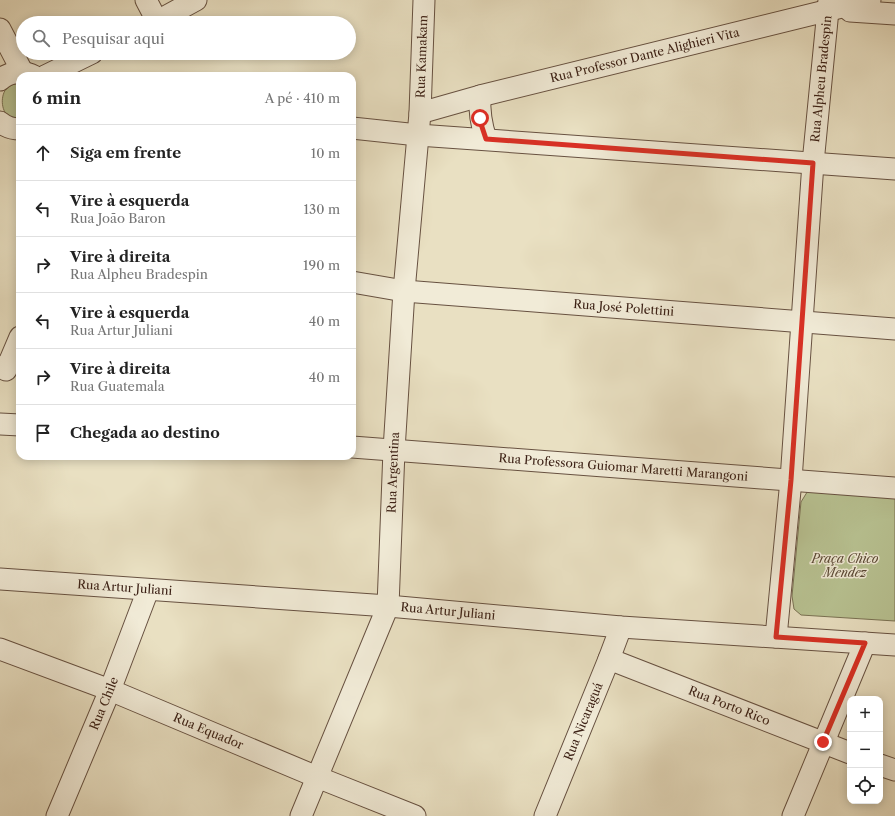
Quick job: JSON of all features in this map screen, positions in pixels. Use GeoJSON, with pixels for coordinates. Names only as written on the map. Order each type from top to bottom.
{"type":"FeatureCollection","features":[{"type":"Feature","properties":{"kind":"street"},"geometry":{"type":"LineString","coordinates":[[146,0],[153,16]]}},
{"type":"Feature","properties":{"kind":"street"},"geometry":{"type":"LineString","coordinates":[[167,16],[196,0]]}},
{"type":"Feature","properties":{"kind":"street","name":"Rua Kamakam"},"geometry":{"type":"LineString","coordinates":[[420,113],[424,0]]}},
{"type":"Feature","properties":{"kind":"street","name":"Rua Professor Dante Alighieri Vita"},"geometry":{"type":"LineString","coordinates":[[420,113],[829,5],[870,0]]}},
{"type":"Feature","properties":{"kind":"street"},"geometry":{"type":"LineString","coordinates":[[829,5],[895,14]]}},
{"type":"Feature","properties":{"kind":"street","name":"Rua Alpheu Bradespin"},"geometry":{"type":"LineString","coordinates":[[776,637],[791,480],[813,163],[829,5]]}},
{"type":"Feature","properties":{"kind":"street"},"geometry":{"type":"LineString","coordinates":[[0,29],[16,54]]}},
{"type":"Feature","properties":{"kind":"street"},"geometry":{"type":"LineString","coordinates":[[20,60],[28,72]]}},
{"type":"Feature","properties":{"kind":"street"},"geometry":{"type":"LineString","coordinates":[[53,72],[78,60]]}},
{"type":"Feature","properties":{"kind":"street"},"geometry":{"type":"LineString","coordinates":[[0,80],[11,73],[16,73]]}},
{"type":"Feature","properties":{"kind":"street"},"geometry":{"type":"LineString","coordinates":[[480,96],[480,118],[486,139]]}},
{"type":"Feature","properties":{"kind":"street","name":"Rua Argentina"},"geometry":{"type":"LineString","coordinates":[[301,816],[388,606],[394,450],[404,291],[420,113]]}},
{"type":"Feature","properties":{"kind":"street"},"geometry":{"type":"LineString","coordinates":[[0,122],[5,126],[16,129]]}},
{"type":"Feature","properties":{"kind":"street"},"geometry":{"type":"LineString","coordinates":[[356,128],[418,135],[895,169]]}},
{"type":"Feature","properties":{"kind":"street","name":"Rua José Polettini"},"geometry":{"type":"LineString","coordinates":[[356,283],[404,291],[895,329]]}},
{"type":"Feature","properties":{"kind":"street"},"geometry":{"type":"LineString","coordinates":[[2,374],[16,345]]}},
{"type":"Feature","properties":{"kind":"street"},"geometry":{"type":"LineString","coordinates":[[0,424],[16,425]]}},
{"type":"Feature","properties":{"kind":"street","name":"Rua Professora Guiomar Maretti Marangoni"},"geometry":{"type":"LineString","coordinates":[[356,447],[895,488]]}},
{"type":"Feature","properties":{"kind":"street","name":"Rua Artur Juliani"},"geometry":{"type":"LineString","coordinates":[[0,579],[388,606],[621,627],[895,645]]}},
{"type":"Feature","properties":{"kind":"street","name":"Rua Chile"},"geometry":{"type":"LineString","coordinates":[[57,816],[110,690],[148,590]]}},
{"type":"Feature","properties":{"kind":"street","name":"Rua Nicaraguá"},"geometry":{"type":"LineString","coordinates":[[545,816],[621,627]]}},
{"type":"Feature","properties":{"kind":"street"},"geometry":{"type":"LineString","coordinates":[[793,816],[865,643]]}},
{"type":"Feature","properties":{"kind":"street","name":"Rua Equador"},"geometry":{"type":"LineString","coordinates":[[0,650],[110,690],[317,777],[415,816]]}},
{"type":"Feature","properties":{"kind":"street","name":"Rua Porto Rico"},"geometry":{"type":"LineString","coordinates":[[609,659],[847,752]]}},
{"type":"Feature","properties":{"kind":"street"},"geometry":{"type":"LineString","coordinates":[[883,766],[895,770]]}},
{"type":"Feature","properties":{"kind":"green space"},"geometry":{"type":"Polygon","coordinates":[[[16,84],[16,120],[8,116],[2,105],[4,92],[16,84]]]}},
{"type":"Feature","properties":{"kind":"green space","name":"Praça Chico Mendez"},"geometry":{"type":"Polygon","coordinates":[[[809,489],[895,494],[895,621],[801,615],[794,609],[792,596],[801,502],[809,489]]]}},
{"type":"Feature","properties":{"kind":"route"},"geometry":{"type":"LineString","coordinates":[[480,118],[486,139],[813,163],[791,480],[776,637],[865,643],[823,742]]}}]}
